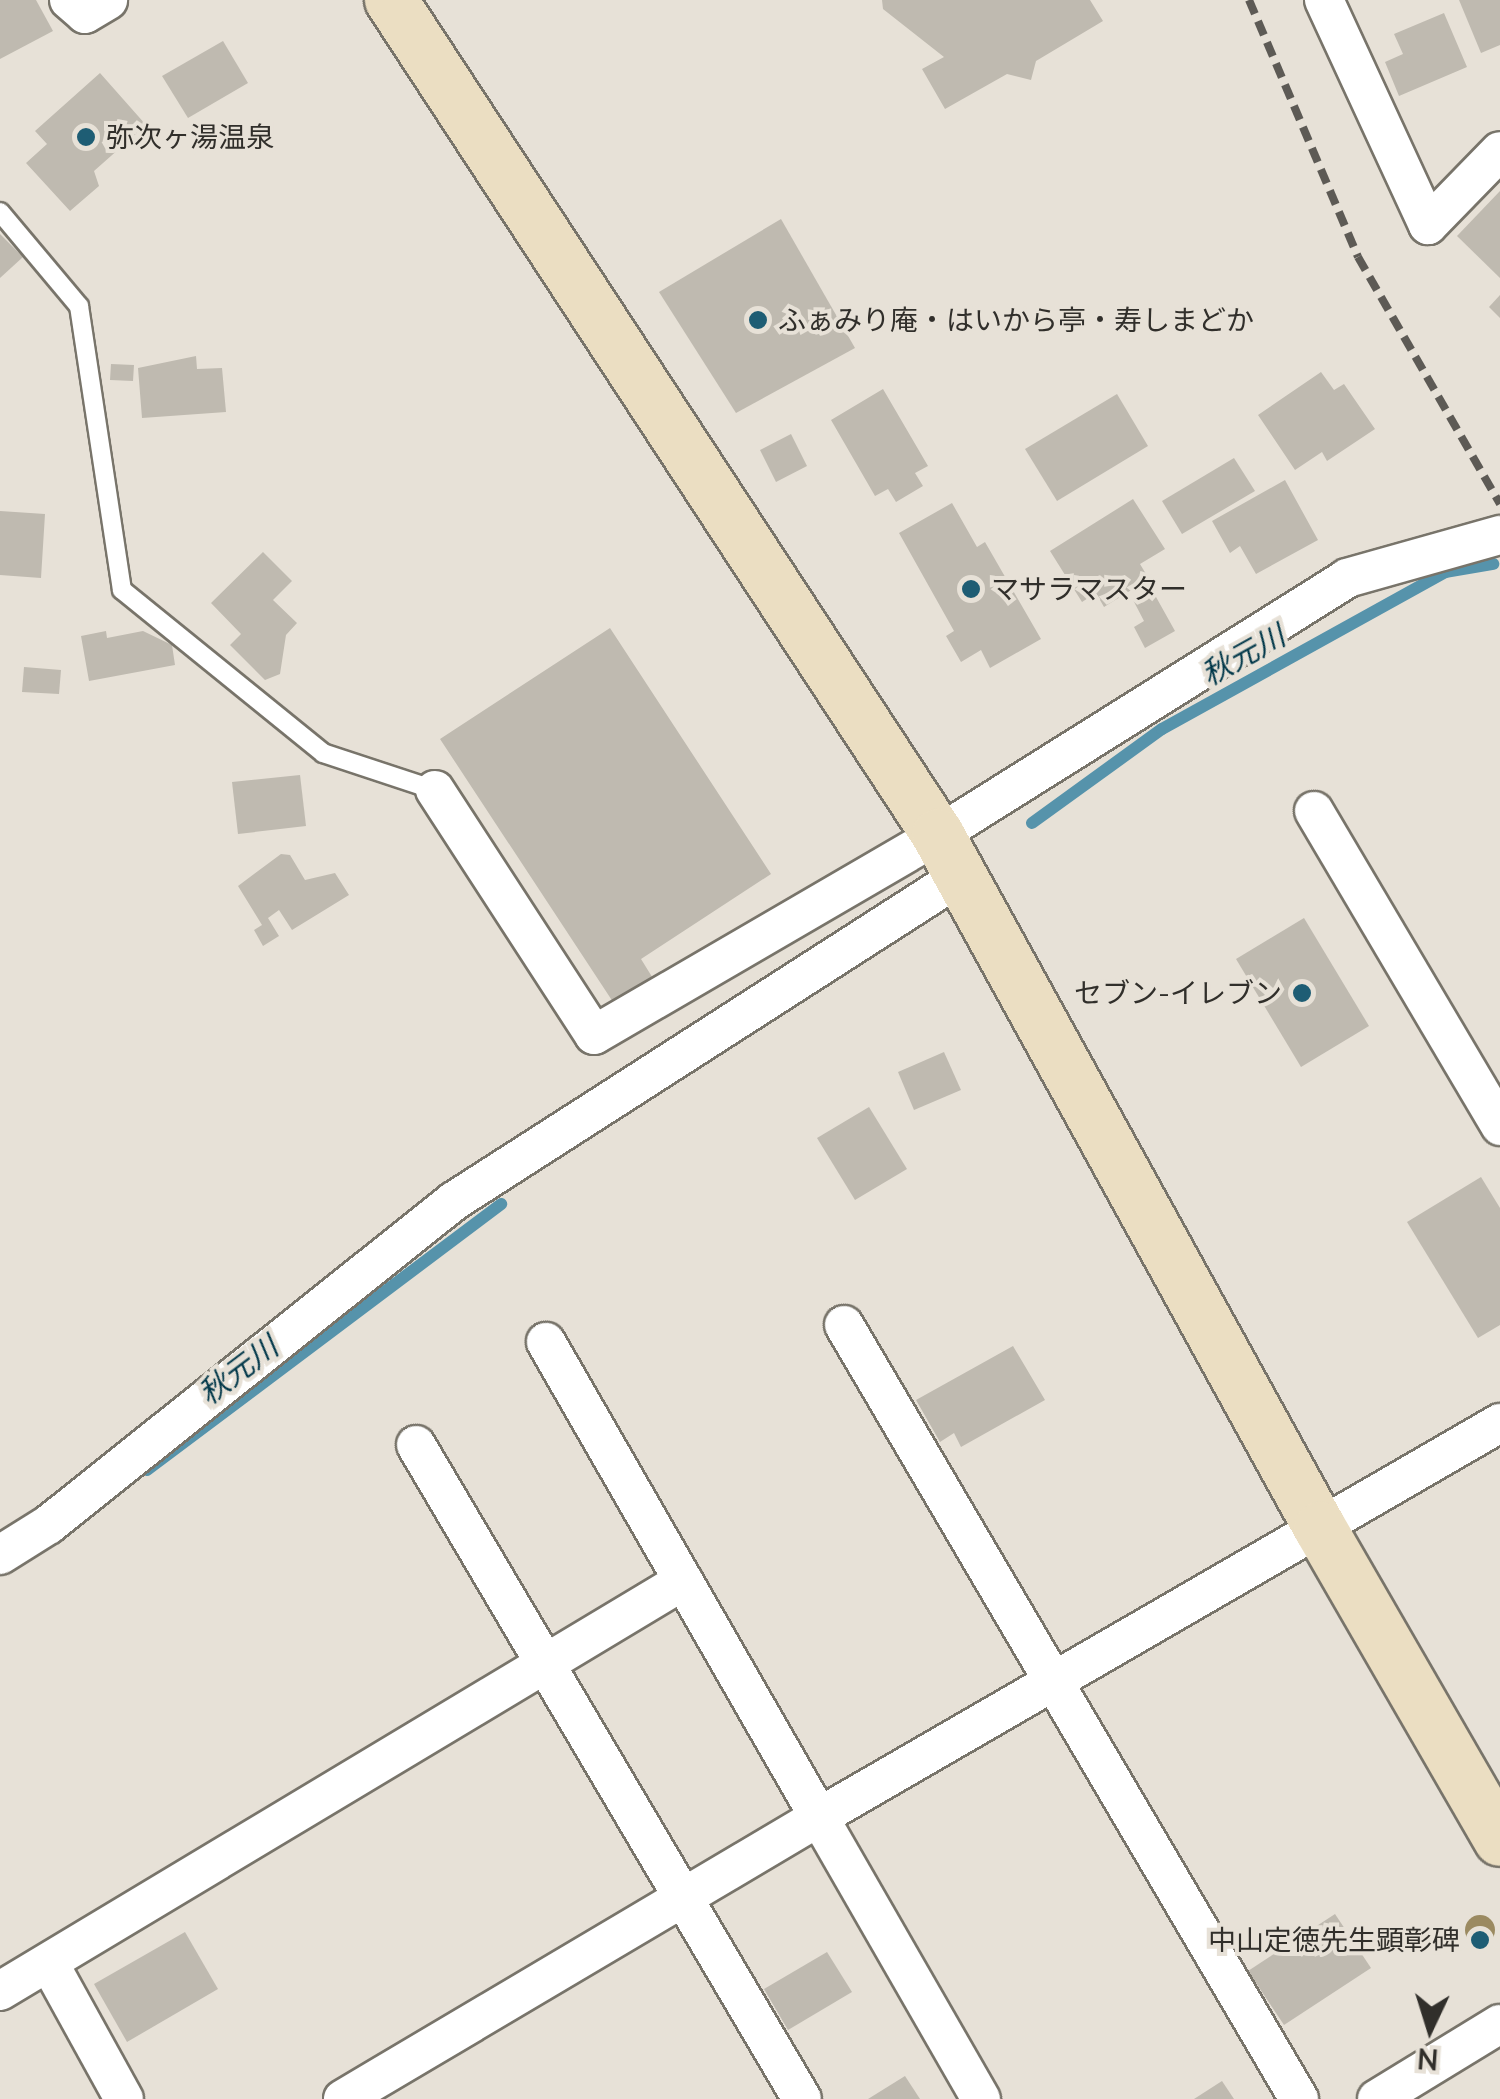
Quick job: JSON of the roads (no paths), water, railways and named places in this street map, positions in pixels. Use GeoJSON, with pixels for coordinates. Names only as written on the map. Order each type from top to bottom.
{"type":"FeatureCollection","features":[{"type":"Feature","properties":{"kind":"street"},"geometry":{"type":"LineString","coordinates":[[69,0],[84,14],[108,0]]}},
{"type":"Feature","properties":{"kind":"street"},"geometry":{"type":"LineString","coordinates":[[391,0],[950,855],[1320,1528],[1500,1840]]}},
{"type":"Feature","properties":{"kind":"street"},"geometry":{"type":"LineString","coordinates":[[1324,0],[1428,225],[1500,151]]}},
{"type":"Feature","properties":{"kind":"street"},"geometry":{"type":"LineString","coordinates":[[0,1555],[48,1525],[454,1200],[1347,578],[1500,535]]}},
{"type":"Feature","properties":{"kind":"street"},"geometry":{"type":"LineString","coordinates":[[434,790],[594,1035],[950,855]]}},
{"type":"Feature","properties":{"kind":"street"},"geometry":{"type":"LineString","coordinates":[[1314,810],[1500,1126]]}},
{"type":"Feature","properties":{"kind":"street"},"geometry":{"type":"LineString","coordinates":[[844,1325],[1299,2099]]}},
{"type":"Feature","properties":{"kind":"street"},"geometry":{"type":"LineString","coordinates":[[546,1342],[981,2099]]}},
{"type":"Feature","properties":{"kind":"street"},"geometry":{"type":"LineString","coordinates":[[342,2099],[683,1896],[1500,1423]]}},
{"type":"Feature","properties":{"kind":"street"},"geometry":{"type":"LineString","coordinates":[[416,1445],[802,2099]]}},
{"type":"Feature","properties":{"kind":"street"},"geometry":{"type":"LineString","coordinates":[[0,1991],[544,1659],[683,1581]]}},
{"type":"Feature","properties":{"kind":"street"},"geometry":{"type":"LineString","coordinates":[[49,1963],[124,2099]]}},
{"type":"Feature","properties":{"kind":"street"},"geometry":{"type":"LineString","coordinates":[[1377,2099],[1500,2024]]}},
{"type":"Feature","properties":{"kind":"lane"},"geometry":{"type":"LineString","coordinates":[[0,212],[79,306],[122,590],[323,752],[434,790]]}},
{"type":"Feature","properties":{"kind":"waterway","name":"秋元川"},"geometry":{"type":"LineString","coordinates":[[1032,823],[1162,729],[1445,572],[1493,564]]}},
{"type":"Feature","properties":{"kind":"waterway","name":"秋元川"},"geometry":{"type":"LineString","coordinates":[[147,1470],[501,1204]]}},
{"type":"Feature","properties":{"kind":"railway"},"geometry":{"type":"LineString","coordinates":[[1249,0],[1358,257],[1500,504]]}},
{"type":"Feature","properties":{"kind":"place","name":"弥次ヶ湯温泉"},"geometry":{"type":"Point","coordinates":[86,137]}},
{"type":"Feature","properties":{"kind":"place","name":"ふぁみり庵・はいから亭・寿しまどか"},"geometry":{"type":"Point","coordinates":[758,320]}},
{"type":"Feature","properties":{"kind":"place","name":"マサラマスター"},"geometry":{"type":"Point","coordinates":[971,589]}},
{"type":"Feature","properties":{"kind":"place","name":"セブン-イレブン"},"geometry":{"type":"Point","coordinates":[1302,993]}},
{"type":"Feature","properties":{"kind":"place","name":"中山定徳先生顕彰碑"},"geometry":{"type":"Point","coordinates":[1480,1940]}}]}
